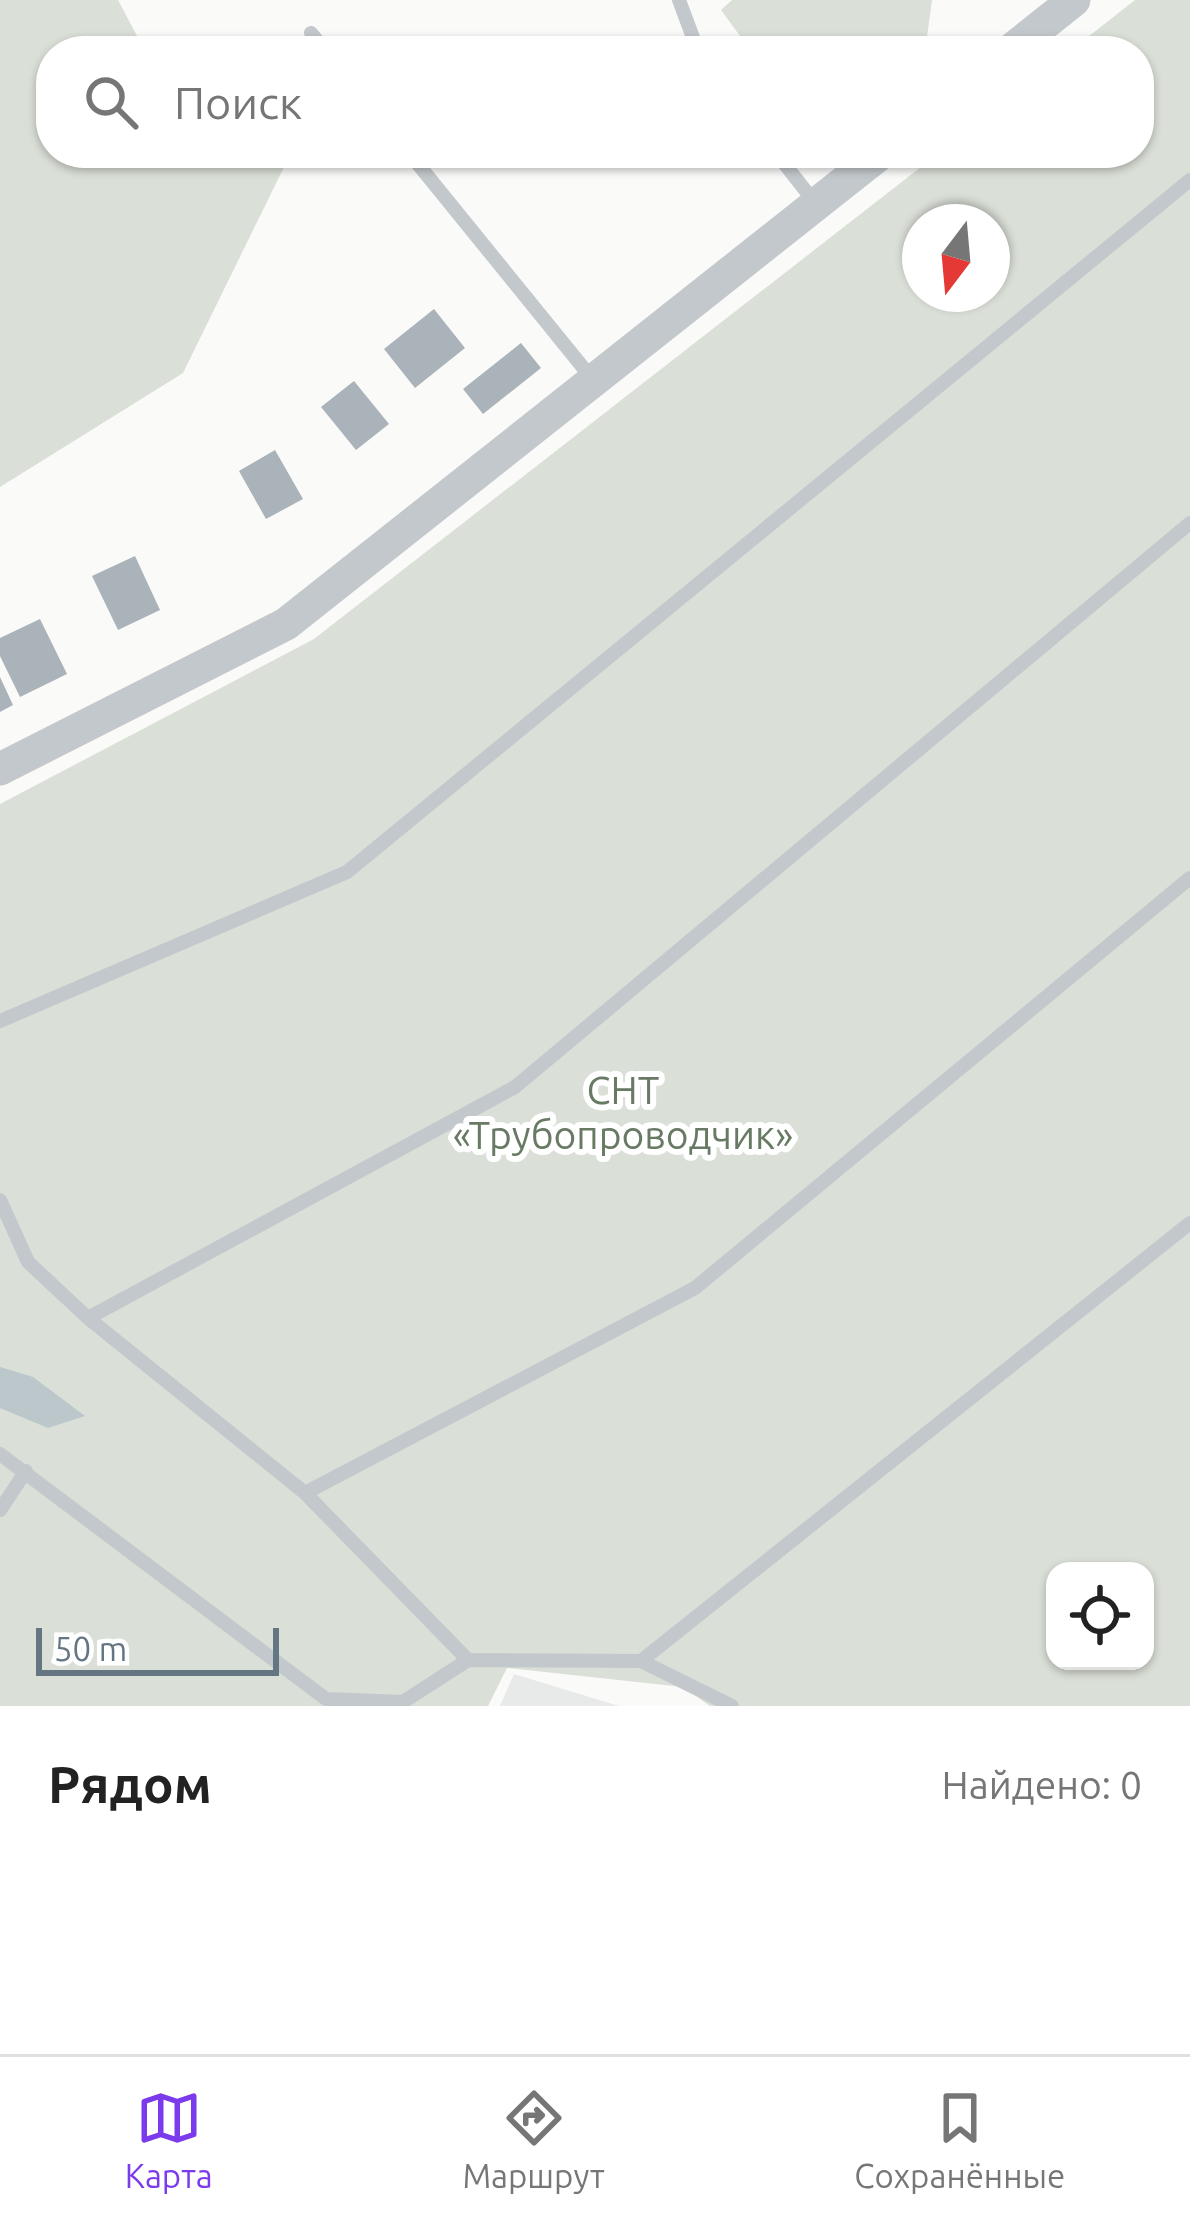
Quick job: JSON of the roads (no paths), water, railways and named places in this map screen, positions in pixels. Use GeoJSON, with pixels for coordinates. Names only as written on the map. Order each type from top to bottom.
{"type":"FeatureCollection","features":[{"type":"Feature","properties":{"kind":"street"},"geometry":{"type":"LineString","coordinates":[[1029,36],[1074,0]]}},
{"type":"Feature","properties":{"kind":"street"},"geometry":{"type":"LineString","coordinates":[[0,769],[286,624],[862,168]]}},
{"type":"Feature","properties":{"kind":"lane"},"geometry":{"type":"LineString","coordinates":[[680,0],[693,36]]}},
{"type":"Feature","properties":{"kind":"lane"},"geometry":{"type":"LineString","coordinates":[[421,168],[594,380]]}},
{"type":"Feature","properties":{"kind":"lane"},"geometry":{"type":"LineString","coordinates":[[788,168],[816,205]]}},
{"type":"Feature","properties":{"kind":"lane"},"geometry":{"type":"LineString","coordinates":[[0,1021],[347,872],[1190,180]]}},
{"type":"Feature","properties":{"kind":"lane"},"geometry":{"type":"LineString","coordinates":[[88,1318],[515,1088],[1190,523]]}},
{"type":"Feature","properties":{"kind":"lane"},"geometry":{"type":"LineString","coordinates":[[305,1493],[695,1288],[1190,878]]}},
{"type":"Feature","properties":{"kind":"lane"},"geometry":{"type":"LineString","coordinates":[[0,1200],[28,1262],[88,1318],[305,1493],[468,1660]]}},
{"type":"Feature","properties":{"kind":"lane"},"geometry":{"type":"LineString","coordinates":[[641,1660],[1190,1222]]}},
{"type":"Feature","properties":{"kind":"lane"},"geometry":{"type":"LineString","coordinates":[[0,1454],[324,1703],[404,1702],[468,1660],[641,1660],[731,1706]]}},
{"type":"Feature","properties":{"kind":"lane"},"geometry":{"type":"LineString","coordinates":[[0,1510],[26,1471]]}},
{"type":"Feature","properties":{"kind":"park label","name":"СНТ «Трубопроводчик»"},"geometry":{"type":"Point","coordinates":[623,1112]}}]}
